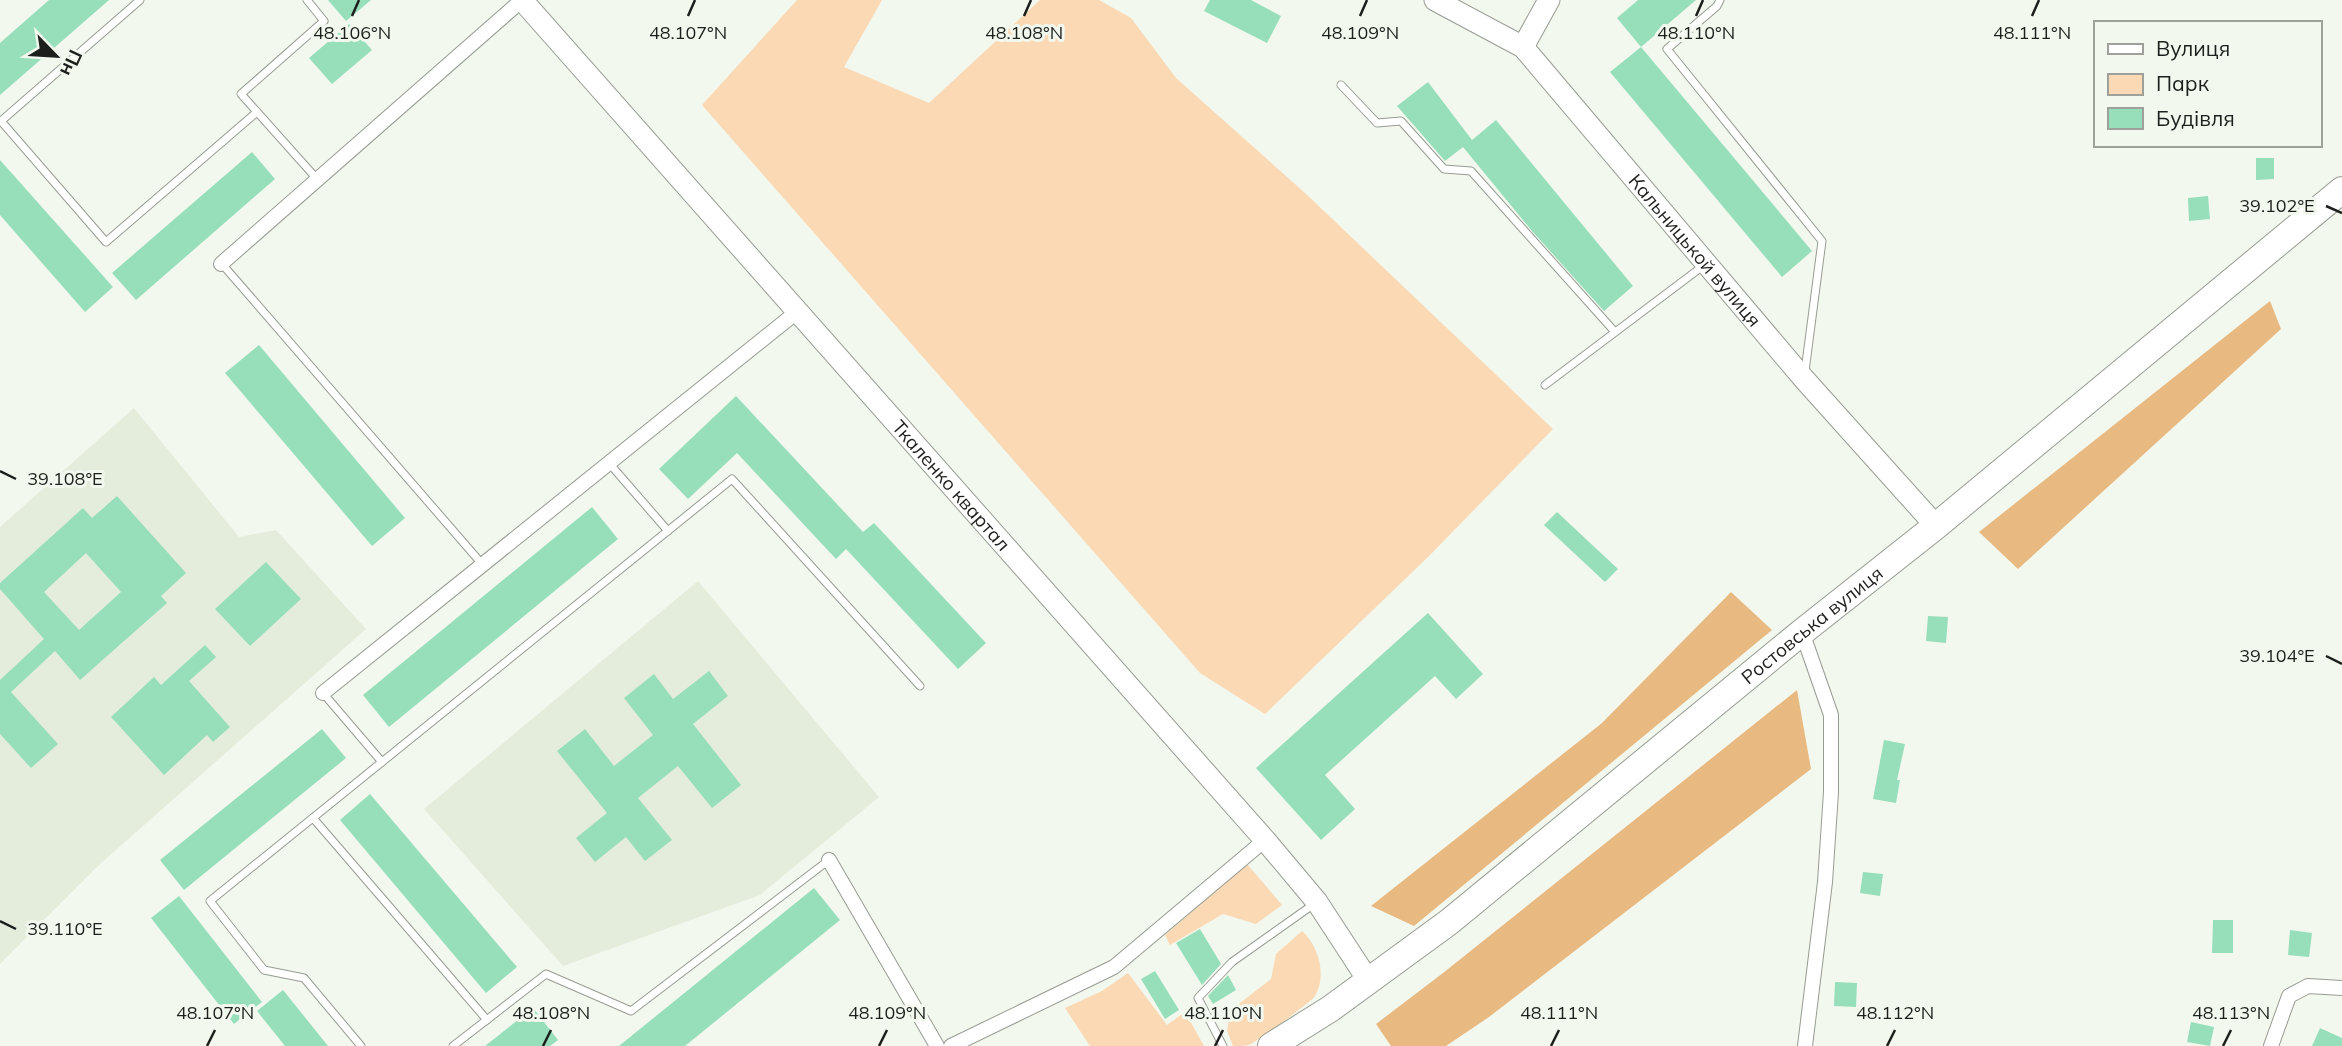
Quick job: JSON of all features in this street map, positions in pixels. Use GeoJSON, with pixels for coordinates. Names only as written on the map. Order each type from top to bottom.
{"type":"FeatureCollection","features":[{"type":"Feature","properties":{"kind":"highway","name":"Ростовська вулиця"},"geometry":{"type":"LineString","coordinates":[[1271,1046],[1330,1009],[1449,922],[1802,632],[1936,526],[2342,190]]}},
{"type":"Feature","properties":{"kind":"street"},"geometry":{"type":"LineString","coordinates":[[221,264],[522,0]]}},
{"type":"Feature","properties":{"kind":"street","name":"Ткаленко квартал"},"geometry":{"type":"LineString","coordinates":[[522,0],[1265,840],[1317,902],[1368,980]]}},
{"type":"Feature","properties":{"kind":"street","name":"Кальницькой вулиця"},"geometry":{"type":"LineString","coordinates":[[1435,0],[1523,47],[1804,379],[1936,526]]}},
{"type":"Feature","properties":{"kind":"street"},"geometry":{"type":"LineString","coordinates":[[1523,47],[1549,0]]}},
{"type":"Feature","properties":{"kind":"street"},"geometry":{"type":"LineString","coordinates":[[323,693],[798,311]]}},
{"type":"Feature","properties":{"kind":"street"},"geometry":{"type":"LineString","coordinates":[[1802,632],[1831,715],[1831,792],[1825,882],[1805,1046]]}},
{"type":"Feature","properties":{"kind":"street"},"geometry":{"type":"LineString","coordinates":[[951,1046],[1114,968],[1265,840]]}},
{"type":"Feature","properties":{"kind":"street"},"geometry":{"type":"LineString","coordinates":[[829,860],[937,1046]]}},
{"type":"Feature","properties":{"kind":"street"},"geometry":{"type":"LineString","coordinates":[[2271,1046],[2289,996],[2308,986],[2342,989]]}},
{"type":"Feature","properties":{"kind":"lane"},"geometry":{"type":"LineString","coordinates":[[139,0],[1,121],[106,242],[257,112]]}},
{"type":"Feature","properties":{"kind":"lane"},"geometry":{"type":"LineString","coordinates":[[307,0],[324,21],[241,94],[317,179]]}},
{"type":"Feature","properties":{"kind":"lane"},"geometry":{"type":"LineString","coordinates":[[1720,0],[1717,6],[1667,48],[1822,241],[1804,379]]}},
{"type":"Feature","properties":{"kind":"lane"},"geometry":{"type":"LineString","coordinates":[[1341,85],[1377,123],[1401,121],[1444,169],[1471,171],[1615,332]]}},
{"type":"Feature","properties":{"kind":"lane"},"geometry":{"type":"LineString","coordinates":[[221,264],[483,565]]}},
{"type":"Feature","properties":{"kind":"lane"},"geometry":{"type":"LineString","coordinates":[[1545,385],[1706,264]]}},
{"type":"Feature","properties":{"kind":"lane"},"geometry":{"type":"LineString","coordinates":[[609,463],[668,531]]}},
{"type":"Feature","properties":{"kind":"lane"},"geometry":{"type":"LineString","coordinates":[[361,1046],[304,978],[264,970],[209,901],[732,479],[920,686]]}},
{"type":"Feature","properties":{"kind":"lane"},"geometry":{"type":"LineString","coordinates":[[323,693],[382,762]]}},
{"type":"Feature","properties":{"kind":"lane"},"geometry":{"type":"LineString","coordinates":[[313,818],[487,1020]]}},
{"type":"Feature","properties":{"kind":"lane"},"geometry":{"type":"LineString","coordinates":[[453,1046],[546,974],[631,1010],[829,860]]}},
{"type":"Feature","properties":{"kind":"lane"},"geometry":{"type":"LineString","coordinates":[[1223,1046],[1198,998],[1232,962],[1317,902]]}},
{"type":"Feature","properties":{"kind":"shaded area"},"geometry":{"type":"Polygon","coordinates":[[[2270,301],[2281,329],[2018,569],[1979,532],[2270,301]]]}},
{"type":"Feature","properties":{"kind":"shaded area"},"geometry":{"type":"Polygon","coordinates":[[[134,408],[239,537],[276,530],[366,629],[100,864],[0,964],[0,527],[134,408]]]}},
{"type":"Feature","properties":{"kind":"shaded area"},"geometry":{"type":"Polygon","coordinates":[[[698,581],[879,797],[760,895],[563,966],[424,809],[698,581]]]}},
{"type":"Feature","properties":{"kind":"shaded area"},"geometry":{"type":"Polygon","coordinates":[[[1731,592],[1772,630],[1414,926],[1371,906],[1602,723],[1731,592]]]}},
{"type":"Feature","properties":{"kind":"shaded area"},"geometry":{"type":"Polygon","coordinates":[[[1797,690],[1811,769],[1489,1017],[1446,1046],[1391,1046],[1376,1024],[1797,690]]]}},
{"type":"Feature","properties":{"kind":"green space"},"geometry":{"type":"Polygon","coordinates":[[[797,0],[882,0],[844,67],[929,103],[1040,0],[1099,0],[1131,18],[1176,78],[1305,193],[1553,429],[1429,556],[1265,714],[1200,673],[702,105],[797,0]]]}},
{"type":"Feature","properties":{"kind":"green space"},"geometry":{"type":"Polygon","coordinates":[[[1247,864],[1282,905],[1256,924],[1223,914],[1170,945],[1165,935],[1247,864]]]}},
{"type":"Feature","properties":{"kind":"green space"},"geometry":{"type":"Polygon","coordinates":[[[1302,931],[1317,953],[1321,971],[1315,996],[1254,1042],[1233,1046],[1227,1031],[1229,1019],[1240,1003],[1271,979],[1276,954],[1302,931]]]}},
{"type":"Feature","properties":{"kind":"green space"},"geometry":{"type":"Polygon","coordinates":[[[1128,973],[1167,1025],[1185,1012],[1204,1046],[1090,1046],[1065,1008],[1102,991],[1128,973]]]}},
{"type":"Feature","properties":{"kind":"building"},"geometry":{"type":"Polygon","coordinates":[[[49,0],[109,0],[0,95],[0,43],[49,0]]]}},
{"type":"Feature","properties":{"kind":"building"},"geometry":{"type":"Polygon","coordinates":[[[328,0],[371,0],[346,21],[328,0]]]}},
{"type":"Feature","properties":{"kind":"building"},"geometry":{"type":"Polygon","coordinates":[[[1210,0],[1251,0],[1281,16],[1267,43],[1204,11],[1210,0]]]}},
{"type":"Feature","properties":{"kind":"building"},"geometry":{"type":"Polygon","coordinates":[[[1638,0],[1696,0],[1641,47],[1617,18],[1638,0]]]}},
{"type":"Feature","properties":{"kind":"building"},"geometry":{"type":"Polygon","coordinates":[[[349,24],[372,50],[332,84],[309,58],[349,24]]]}},
{"type":"Feature","properties":{"kind":"building"},"geometry":{"type":"Polygon","coordinates":[[[1641,47],[1812,251],[1782,277],[1610,72],[1641,47]]]}},
{"type":"Feature","properties":{"kind":"building"},"geometry":{"type":"Polygon","coordinates":[[[1428,82],[1472,140],[1496,120],[1633,286],[1604,311],[1532,231],[1463,147],[1445,161],[1397,106],[1428,82]]]}},
{"type":"Feature","properties":{"kind":"building"},"geometry":{"type":"Polygon","coordinates":[[[252,152],[275,179],[136,300],[112,273],[252,152]]]}},
{"type":"Feature","properties":{"kind":"building"},"geometry":{"type":"Polygon","coordinates":[[[2256,158],[2274,158],[2274,179],[2256,180],[2256,158]]]}},
{"type":"Feature","properties":{"kind":"building"},"geometry":{"type":"Polygon","coordinates":[[[0,160],[113,287],[85,312],[0,215],[0,160]]]}},
{"type":"Feature","properties":{"kind":"building"},"geometry":{"type":"Polygon","coordinates":[[[2208,196],[2210,219],[2189,221],[2188,198],[2208,196]]]}},
{"type":"Feature","properties":{"kind":"building"},"geometry":{"type":"Polygon","coordinates":[[[259,345],[405,518],[372,546],[225,373],[259,345]]]}},
{"type":"Feature","properties":{"kind":"building"},"geometry":{"type":"Polygon","coordinates":[[[736,396],[863,532],[874,523],[986,643],[958,669],[846,549],[836,559],[737,453],[688,499],[659,469],[736,396]]]}},
{"type":"Feature","properties":{"kind":"building"},"geometry":{"type":"Polygon","coordinates":[[[117,496],[186,573],[161,596],[167,603],[80,680],[55,651],[11,692],[58,744],[31,768],[0,734],[0,680],[44,639],[0,589],[0,583],[83,508],[92,518],[117,496]],[[86,553],[44,592],[79,630],[121,592],[86,553]]]}},
{"type":"Feature","properties":{"kind":"building"},"geometry":{"type":"Polygon","coordinates":[[[592,507],[618,539],[389,727],[363,695],[592,507]]]}},
{"type":"Feature","properties":{"kind":"building"},"geometry":{"type":"Polygon","coordinates":[[[1557,512],[1618,569],[1605,582],[1544,525],[1557,512]]]}},
{"type":"Feature","properties":{"kind":"building"},"geometry":{"type":"Polygon","coordinates":[[[266,562],[301,599],[250,646],[215,609],[266,562]]]}},
{"type":"Feature","properties":{"kind":"building"},"geometry":{"type":"Polygon","coordinates":[[[1428,613],[1483,674],[1456,699],[1435,676],[1325,775],[1355,809],[1321,840],[1256,768],[1428,613]]]}},
{"type":"Feature","properties":{"kind":"building"},"geometry":{"type":"Polygon","coordinates":[[[1928,616],[1948,617],[1946,643],[1926,641],[1928,616]]]}},
{"type":"Feature","properties":{"kind":"building"},"geometry":{"type":"Polygon","coordinates":[[[205,645],[216,657],[189,681],[230,727],[213,742],[207,735],[164,775],[111,717],[154,677],[161,685],[205,645]]]}},
{"type":"Feature","properties":{"kind":"building"},"geometry":{"type":"Polygon","coordinates":[[[709,671],[728,696],[693,724],[741,785],[712,808],[678,766],[638,798],[672,840],[645,861],[626,837],[595,862],[576,838],[607,813],[557,751],[585,729],[614,766],[653,735],[624,698],[654,674],[673,699],[709,671]]]}},
{"type":"Feature","properties":{"kind":"building"},"geometry":{"type":"Polygon","coordinates":[[[322,729],[346,758],[184,890],[160,860],[322,729]]]}},
{"type":"Feature","properties":{"kind":"building"},"geometry":{"type":"Polygon","coordinates":[[[1884,740],[1905,744],[1897,780],[1900,780],[1896,803],[1873,799],[1884,740]]]}},
{"type":"Feature","properties":{"kind":"building"},"geometry":{"type":"Polygon","coordinates":[[[370,794],[517,967],[486,993],[340,820],[370,794]]]}},
{"type":"Feature","properties":{"kind":"building"},"geometry":{"type":"Polygon","coordinates":[[[1863,872],[1883,874],[1880,896],[1860,893],[1863,872]]]}},
{"type":"Feature","properties":{"kind":"building"},"geometry":{"type":"Polygon","coordinates":[[[814,888],[840,920],[685,1046],[619,1046],[814,888]]]}},
{"type":"Feature","properties":{"kind":"building"},"geometry":{"type":"Polygon","coordinates":[[[179,896],[262,1002],[234,1024],[151,918],[179,896]]]}},
{"type":"Feature","properties":{"kind":"building"},"geometry":{"type":"Polygon","coordinates":[[[2213,920],[2233,920],[2233,953],[2212,953],[2213,920]]]}},
{"type":"Feature","properties":{"kind":"building"},"geometry":{"type":"Polygon","coordinates":[[[1200,929],[1221,964],[1202,985],[1176,943],[1200,929]]]}},
{"type":"Feature","properties":{"kind":"building"},"geometry":{"type":"Polygon","coordinates":[[[2290,930],[2312,933],[2309,957],[2288,955],[2290,930]]]}},
{"type":"Feature","properties":{"kind":"building"},"geometry":{"type":"Polygon","coordinates":[[[1155,971],[1179,1010],[1165,1019],[1141,979],[1155,971]]]}},
{"type":"Feature","properties":{"kind":"building"},"geometry":{"type":"Polygon","coordinates":[[[1228,975],[1236,990],[1213,1004],[1208,996],[1228,975]]]}},
{"type":"Feature","properties":{"kind":"building"},"geometry":{"type":"Polygon","coordinates":[[[1835,982],[1857,983],[1856,1007],[1834,1006],[1835,982]]]}},
{"type":"Feature","properties":{"kind":"building"},"geometry":{"type":"Polygon","coordinates":[[[283,990],[328,1046],[285,1046],[257,1011],[283,990]]]}},
{"type":"Feature","properties":{"kind":"building"},"geometry":{"type":"Polygon","coordinates":[[[533,1008],[558,1040],[550,1046],[485,1046],[533,1008]]]}},
{"type":"Feature","properties":{"kind":"building"},"geometry":{"type":"Polygon","coordinates":[[[2191,1022],[2214,1027],[2210,1046],[2187,1042],[2191,1022]]]}},
{"type":"Feature","properties":{"kind":"building"},"geometry":{"type":"Polygon","coordinates":[[[2320,1028],[2342,1038],[2342,1046],[2312,1046],[2320,1028]]]}}]}
